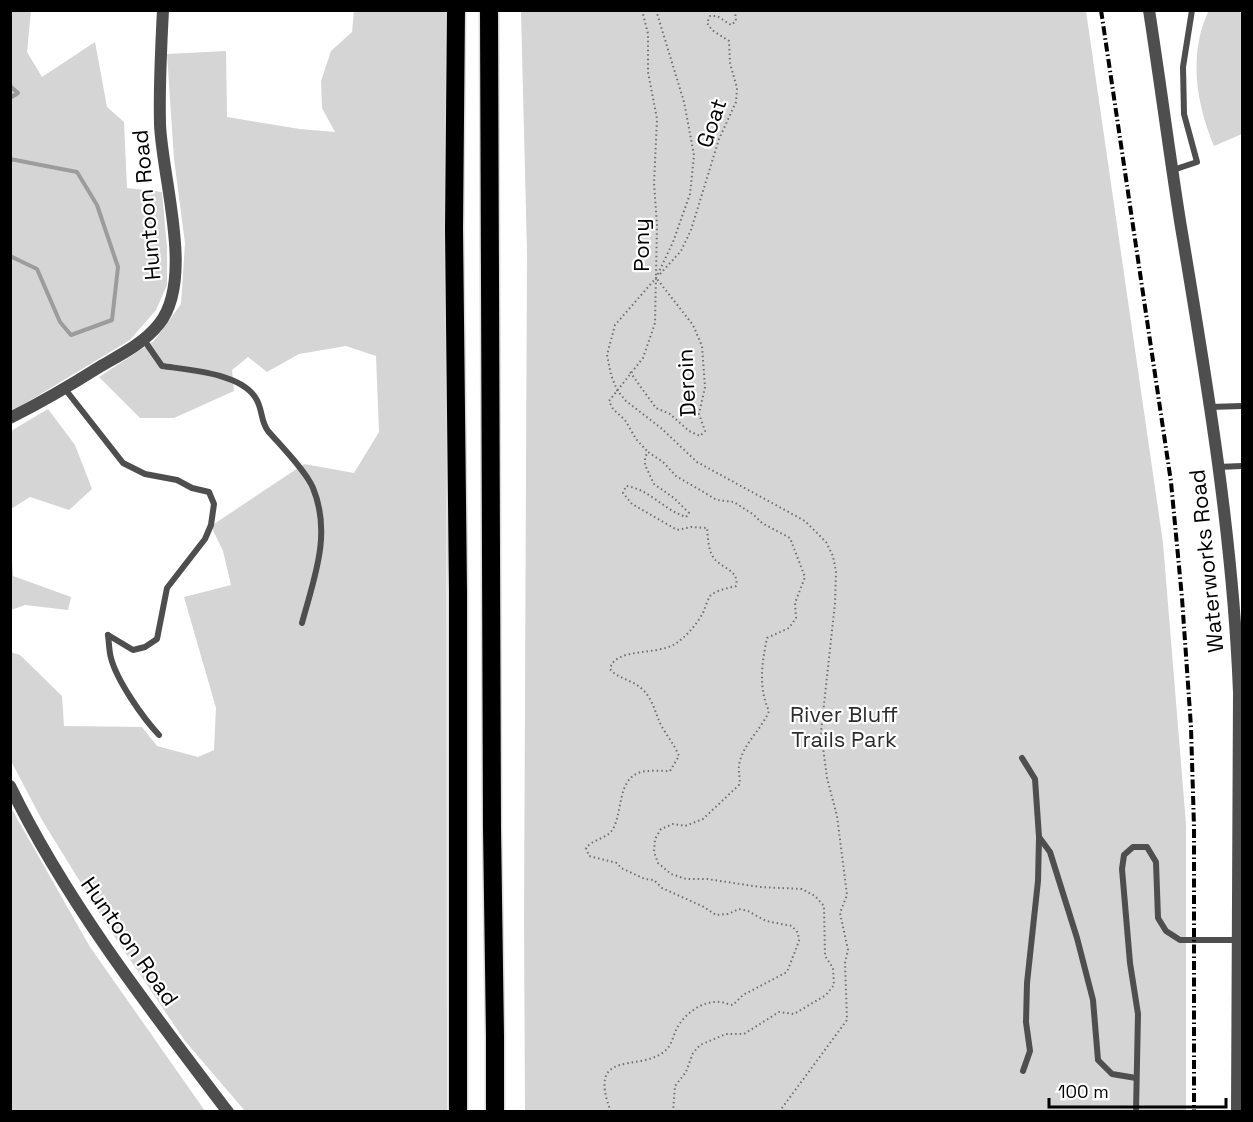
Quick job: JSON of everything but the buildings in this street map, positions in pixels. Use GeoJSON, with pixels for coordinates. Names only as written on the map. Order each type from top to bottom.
{"type":"FeatureCollection","features":[{"type":"Feature","properties":{"kind":"highway"},"geometry":{"type":"LineString","coordinates":[[456,10],[454,229],[458,592],[458,1112]]}},
{"type":"Feature","properties":{"kind":"highway"},"geometry":{"type":"LineString","coordinates":[[489,10],[495,1112]]}},
{"type":"Feature","properties":{"kind":"street","name":"Huntoon Road"},"geometry":{"type":"LineString","coordinates":[[10,418],[65,389],[144,340],[160,323],[175,292],[177,264],[174,229],[160,126],[163,10]]}},
{"type":"Feature","properties":{"kind":"street","name":"Waterworks Road"},"geometry":{"type":"LineString","coordinates":[[1149,10],[1210,407],[1230,564],[1237,642],[1240,757],[1237,1112]]}},
{"type":"Feature","properties":{"kind":"street","name":"Huntoon Road"},"geometry":{"type":"LineString","coordinates":[[10,786],[39,843],[69,892],[228,1112]]}},
{"type":"Feature","properties":{"kind":"lane"},"geometry":{"type":"LineString","coordinates":[[1172,170],[1197,162],[1184,114],[1183,67],[1192,10]]}},
{"type":"Feature","properties":{"kind":"lane"},"geometry":{"type":"LineString","coordinates":[[144,340],[162,366],[212,374],[244,385],[255,397],[262,410],[263,425],[313,488],[321,522],[322,548],[302,623]]}},
{"type":"Feature","properties":{"kind":"lane"},"geometry":{"type":"LineString","coordinates":[[65,389],[123,463],[145,474],[177,480],[192,488],[209,492],[214,504],[211,525],[205,539],[167,588],[158,639],[145,647],[133,650],[108,635],[111,659],[146,721],[159,735]]}},
{"type":"Feature","properties":{"kind":"lane"},"geometry":{"type":"LineString","coordinates":[[1210,407],[1242,406]]}},
{"type":"Feature","properties":{"kind":"lane"},"geometry":{"type":"LineString","coordinates":[[1218,467],[1242,466]]}},
{"type":"Feature","properties":{"kind":"lane"},"geometry":{"type":"LineString","coordinates":[[1022,758],[1035,779],[1039,837],[1038,881],[1027,983],[1026,1022],[1030,1051],[1023,1071]]}},
{"type":"Feature","properties":{"kind":"lane"},"geometry":{"type":"LineString","coordinates":[[1039,837],[1050,852],[1077,938],[1093,1000],[1098,1060],[1112,1074],[1136,1078]]}},
{"type":"Feature","properties":{"kind":"lane"},"geometry":{"type":"LineString","coordinates":[[1136,1112],[1138,1014],[1130,963],[1122,869],[1124,855],[1133,847],[1147,847],[1156,862],[1158,918],[1166,931],[1180,940],[1237,940]]}},
{"type":"Feature","properties":{"kind":"path","name":"Pony"},"geometry":{"type":"LineString","coordinates":[[617,390],[643,358],[655,323],[657,225],[654,183],[657,119],[648,72],[648,34],[642,10]]}},
{"type":"Feature","properties":{"kind":"path"},"geometry":{"type":"LineString","coordinates":[[656,10],[684,102],[694,155],[690,194],[673,242],[656,278],[615,325],[607,355],[611,375],[617,390],[627,402],[661,428],[697,462],[805,521],[826,542],[833,556],[836,572],[835,603],[821,732],[827,778],[837,816],[847,895],[840,913],[848,950],[845,963],[847,1020],[779,1112]]}},
{"type":"Feature","properties":{"kind":"path","name":"Goat"},"geometry":{"type":"LineString","coordinates":[[656,278],[681,251],[691,230],[719,139],[736,102],[737,88],[730,63],[729,41],[711,30],[707,23],[710,16],[717,16],[730,25],[736,21],[735,10]]}},
{"type":"Feature","properties":{"kind":"path","name":"Deroin"},"geometry":{"type":"LineString","coordinates":[[630,372],[656,408],[670,414],[689,432],[700,436],[705,432],[699,414],[705,387],[702,346],[693,325],[656,278]]}},
{"type":"Feature","properties":{"kind":"path"},"geometry":{"type":"LineString","coordinates":[[617,390],[609,401],[648,452],[663,462],[676,476],[717,500],[734,502],[754,515],[762,524],[790,538],[805,577],[795,603],[796,618],[789,628],[767,638],[762,692],[769,711],[765,722],[744,751],[739,766],[741,778],[739,785],[703,819],[685,826],[673,824],[661,829],[655,839],[654,852],[658,863],[671,874],[686,879],[707,879],[760,887],[802,889],[815,896],[824,906],[825,956],[833,968],[834,985],[826,995],[794,1014],[778,1012],[744,1034],[726,1034],[700,1045],[693,1053],[686,1072],[675,1086],[673,1112]]}},
{"type":"Feature","properties":{"kind":"path"},"geometry":{"type":"LineString","coordinates":[[611,1112],[604,1092],[610,1070],[620,1064],[649,1058],[665,1051],[682,1019],[693,1010],[709,1003],[720,1002],[734,1005],[743,995],[787,972],[799,941],[798,933],[792,926],[766,921],[740,909],[728,914],[716,915],[662,888],[654,880],[645,879],[621,868],[617,863],[588,856],[586,848],[590,843],[602,839],[612,831],[623,799],[625,785],[632,776],[643,771],[670,771],[680,756],[661,725],[653,703],[644,690],[634,682],[613,674],[610,669],[611,663],[625,654],[639,654],[674,645],[696,623],[710,597],[736,586],[737,582],[735,575],[713,558],[707,528],[691,527],[677,530],[632,504],[623,494],[626,486],[637,487],[677,514],[686,517],[689,513],[674,498],[654,484],[645,465],[648,452]]}},
{"type":"Feature","properties":{"kind":"green space"},"geometry":{"type":"Polygon","coordinates":[[[1209,10],[1242,11],[1242,134],[1214,146],[1203,113],[1197,78],[1198,43],[1209,10]]]}},
{"type":"Feature","properties":{"kind":"green space"},"geometry":{"type":"Polygon","coordinates":[[[11,11],[31,11],[27,52],[42,77],[95,42],[107,107],[124,122],[127,188],[162,192],[167,247],[167,285],[156,310],[130,340],[11,412],[11,11]]]}},
{"type":"Feature","properties":{"kind":"green space"},"geometry":{"type":"Polygon","coordinates":[[[354,11],[446,11],[447,1111],[245,1111],[185,1041],[108,927],[42,820],[11,761],[10,652],[20,655],[62,696],[64,726],[142,727],[157,746],[198,757],[214,750],[216,708],[184,597],[231,585],[223,551],[211,526],[304,464],[354,473],[379,432],[376,356],[346,346],[299,354],[267,372],[248,357],[232,370],[234,391],[174,418],[140,418],[99,377],[154,341],[181,304],[185,243],[174,159],[167,54],[226,51],[227,117],[300,129],[335,132],[322,108],[321,81],[331,51],[352,32],[354,11]]]}},
{"type":"Feature","properties":{"kind":"green space","name":"River Bluff Trails Park"},"geometry":{"type":"Polygon","coordinates":[[[521,11],[1086,11],[1163,543],[1186,824],[1186,1111],[525,1111],[527,253],[521,11]]]}},
{"type":"Feature","properties":{"kind":"green space"},"geometry":{"type":"Polygon","coordinates":[[[48,409],[75,445],[92,489],[69,510],[30,497],[11,509],[11,431],[48,409]]]}},
{"type":"Feature","properties":{"kind":"green space"},"geometry":{"type":"Polygon","coordinates":[[[11,544],[13,576],[71,597],[68,610],[25,605],[11,610],[11,544]]]}},
{"type":"Feature","properties":{"kind":"green space"},"geometry":{"type":"Polygon","coordinates":[[[10,806],[90,947],[205,1111],[11,1111],[10,806]]]}},
{"type":"Feature","properties":{"kind":"waterway"},"geometry":{"type":"LineString","coordinates":[[10,86],[18,93],[10,98]]}},
{"type":"Feature","properties":{"kind":"waterway"},"geometry":{"type":"LineString","coordinates":[[10,159],[77,172],[97,205],[118,267],[112,320],[71,335],[60,322],[37,269],[10,256]]}},
{"type":"Feature","properties":{"kind":"railway"},"geometry":{"type":"LineString","coordinates":[[1101,10],[1171,482],[1182,598],[1191,727],[1194,827],[1194,1112]]}}]}
